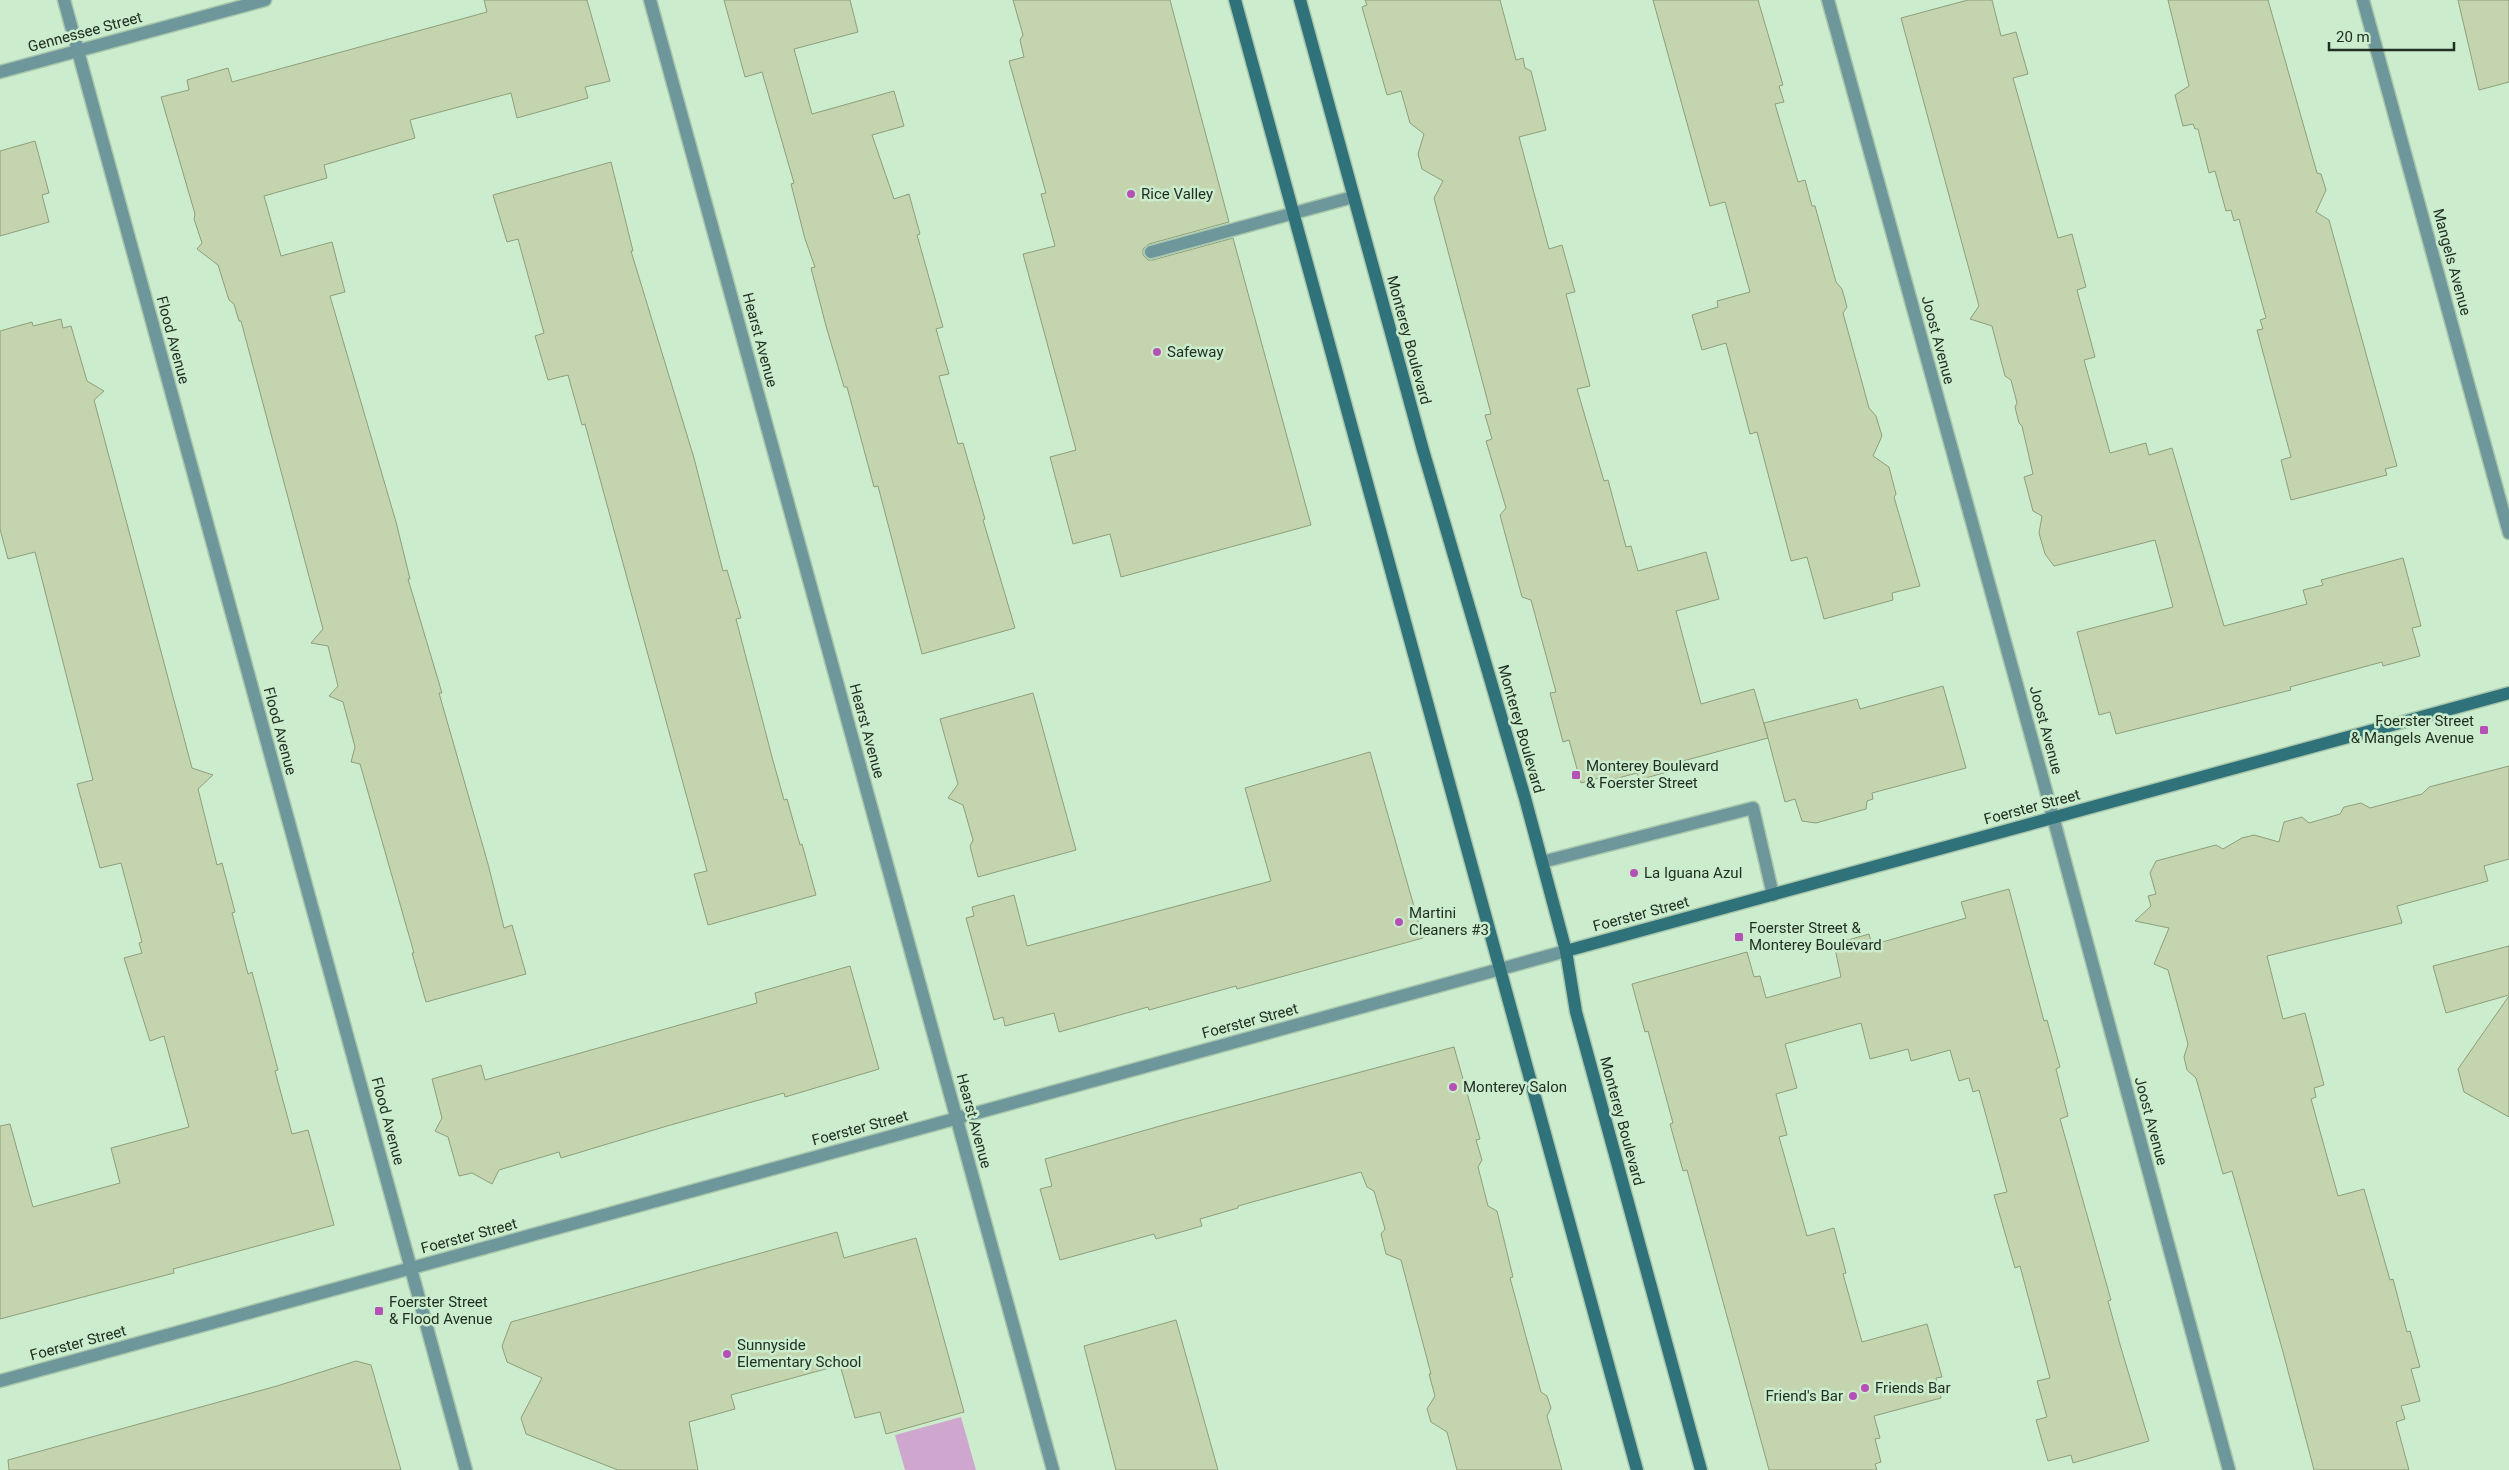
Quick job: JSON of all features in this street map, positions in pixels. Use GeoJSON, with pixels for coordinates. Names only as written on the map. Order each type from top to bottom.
{"type":"FeatureCollection","features":[{"type":"Feature","properties":{"kind":"main road"},"geometry":{"type":"LineString","coordinates":[[1235,0],[1636,1470]]}},
{"type":"Feature","properties":{"kind":"main road","name":"Monterey Boulevard"},"geometry":{"type":"LineString","coordinates":[[1300,0],[1450,548],[1542,862],[1566,952],[1576,1012],[1701,1470]]}},
{"type":"Feature","properties":{"kind":"main road","name":"Foerster Street"},"geometry":{"type":"LineString","coordinates":[[1566,952],[2509,693]]}},
{"type":"Feature","properties":{"kind":"street","name":"Flood Avenue"},"geometry":{"type":"LineString","coordinates":[[64,0],[466,1470]]}},
{"type":"Feature","properties":{"kind":"street","name":"Gennessee Street"},"geometry":{"type":"LineString","coordinates":[[0,72],[264,0]]}},
{"type":"Feature","properties":{"kind":"street","name":"Hearst Avenue"},"geometry":{"type":"LineString","coordinates":[[650,0],[1053,1470]]}},
{"type":"Feature","properties":{"kind":"street","name":"Joost Avenue"},"geometry":{"type":"LineString","coordinates":[[1828,0],[2053,818],[2229,1470]]}},
{"type":"Feature","properties":{"kind":"street","name":"Mangels Avenue"},"geometry":{"type":"LineString","coordinates":[[2363,0],[2509,533]]}},
{"type":"Feature","properties":{"kind":"street"},"geometry":{"type":"LineString","coordinates":[[1151,252],[1353,197]]}},
{"type":"Feature","properties":{"kind":"street"},"geometry":{"type":"LineString","coordinates":[[1542,862],[1753,808],[1773,895]]}},
{"type":"Feature","properties":{"kind":"street","name":"Foerster Street"},"geometry":{"type":"LineString","coordinates":[[0,1381],[1566,952]]}},
{"type":"Feature","properties":{"kind":"shaded area"},"geometry":{"type":"Polygon","coordinates":[[[961,1417],[976,1470],[905,1470],[895,1435],[961,1417]]]}},
{"type":"Feature","properties":{"kind":"building"},"geometry":{"type":"Polygon","coordinates":[[[484,0],[587,0],[610,81],[585,87],[588,98],[517,118],[511,93],[410,120],[415,138],[324,165],[327,178],[264,196],[281,256],[332,242],[345,292],[330,296],[396,522],[410,579],[408,579],[442,693],[439,693],[488,864],[504,928],[512,925],[526,974],[426,1002],[412,953],[414,953],[360,764],[351,762],[355,747],[343,702],[329,696],[338,686],[328,646],[311,643],[323,629],[241,321],[239,321],[234,304],[229,300],[218,265],[197,249],[202,243],[161,97],[189,90],[187,80],[228,68],[232,82],[487,12],[484,0]]]}},
{"type":"Feature","properties":{"kind":"building"},"geometry":{"type":"Polygon","coordinates":[[[724,0],[850,0],[858,32],[794,49],[812,114],[894,91],[904,126],[872,135],[894,199],[909,194],[920,234],[917,235],[943,327],[936,329],[949,374],[939,376],[958,444],[963,443],[985,519],[983,520],[1015,628],[922,654],[878,486],[874,487],[847,387],[844,387],[826,326],[811,268],[815,267],[805,239],[791,184],[794,183],[762,72],[745,77],[724,0]]]}},
{"type":"Feature","properties":{"kind":"building","name":"Safeway"},"geometry":{"type":"Polygon","coordinates":[[[1013,0],[1170,0],[1229,222],[1149,244],[1143,249],[1143,255],[1148,260],[1153,260],[1233,238],[1311,525],[1121,577],[1110,534],[1073,544],[1050,457],[1076,450],[1023,254],[1055,246],[1041,194],[1046,193],[1009,61],[1024,57],[1020,40],[1023,35],[1013,0]]]}},
{"type":"Feature","properties":{"kind":"building"},"geometry":{"type":"Polygon","coordinates":[[[1365,0],[1500,0],[1516,60],[1523,58],[1525,68],[1531,71],[1546,130],[1519,137],[1549,249],[1562,245],[1575,292],[1566,294],[1590,386],[1577,389],[1604,481],[1608,480],[1626,547],[1631,546],[1638,571],[1706,552],[1719,599],[1676,611],[1701,704],[1754,689],[1768,738],[1672,764],[1674,770],[1639,780],[1637,773],[1607,781],[1606,776],[1581,783],[1569,740],[1563,742],[1550,693],[1556,692],[1531,600],[1522,597],[1500,515],[1506,508],[1486,441],[1492,439],[1485,415],[1491,414],[1434,198],[1443,181],[1422,169],[1418,154],[1424,134],[1410,123],[1401,91],[1387,95],[1362,7],[1367,5],[1365,0]]]}},
{"type":"Feature","properties":{"kind":"building"},"geometry":{"type":"Polygon","coordinates":[[[1653,0],[1758,0],[1783,85],[1779,86],[1784,102],[1775,104],[1798,182],[1805,180],[1812,206],[1815,206],[1836,282],[1842,289],[1847,307],[1843,313],[1869,408],[1876,416],[1882,436],[1873,456],[1889,467],[1896,494],[1894,497],[1920,586],[1892,593],[1893,600],[1824,619],[1807,557],[1791,561],[1757,432],[1750,434],[1726,343],[1702,350],[1692,315],[1718,307],[1717,301],[1750,292],[1725,202],[1710,206],[1653,0]]]}},
{"type":"Feature","properties":{"kind":"building"},"geometry":{"type":"Polygon","coordinates":[[[1968,0],[1992,0],[2001,36],[2016,32],[2028,74],[2013,78],[2058,238],[2072,234],[2086,287],[2077,290],[2095,357],[2084,360],[2110,453],[2146,443],[2149,455],[2172,448],[2224,626],[2307,604],[2303,590],[2323,585],[2321,580],[2403,558],[2421,626],[2412,628],[2420,656],[2383,666],[2382,662],[2290,687],[2291,690],[2116,734],[2110,712],[2099,715],[2077,632],[2173,607],[2155,540],[2054,566],[2045,554],[2039,533],[2042,516],[2033,511],[2024,477],[2033,474],[2022,426],[2019,423],[2015,407],[2017,403],[2011,380],[2005,376],[1992,326],[1970,319],[1979,306],[1901,18],[1968,0]]]}},
{"type":"Feature","properties":{"kind":"building"},"geometry":{"type":"Polygon","coordinates":[[[2168,0],[2268,0],[2317,173],[2321,174],[2326,190],[2316,212],[2329,220],[2397,466],[2385,469],[2387,475],[2291,500],[2281,460],[2291,457],[2257,330],[2263,329],[2260,320],[2266,318],[2239,219],[2234,221],[2231,210],[2226,211],[2215,171],[2209,173],[2198,129],[2195,129],[2193,124],[2183,126],[2175,95],[2189,86],[2168,0]]]}},
{"type":"Feature","properties":{"kind":"building"},"geometry":{"type":"Polygon","coordinates":[[[2458,0],[2509,0],[2509,82],[2479,90],[2458,0]]]}},
{"type":"Feature","properties":{"kind":"building"},"geometry":{"type":"Polygon","coordinates":[[[35,141],[49,193],[42,195],[49,222],[0,236],[0,151],[35,141]]]}},
{"type":"Feature","properties":{"kind":"building"},"geometry":{"type":"Polygon","coordinates":[[[611,162],[633,251],[631,251],[694,458],[723,571],[727,570],[741,618],[736,619],[784,800],[787,799],[816,895],[708,925],[694,874],[707,871],[585,424],[582,425],[568,375],[548,380],[535,336],[544,333],[518,239],[507,242],[493,195],[611,162]]]}},
{"type":"Feature","properties":{"kind":"building"},"geometry":{"type":"Polygon","coordinates":[[[61,319],[63,328],[71,326],[87,381],[104,391],[94,400],[192,768],[213,775],[198,789],[217,865],[222,863],[235,912],[232,913],[248,974],[252,972],[278,1070],[275,1071],[292,1134],[308,1130],[334,1225],[173,1269],[174,1273],[0,1319],[0,1126],[10,1124],[33,1207],[120,1183],[111,1148],[189,1127],[164,1036],[150,1041],[124,958],[142,953],[139,943],[142,942],[121,863],[100,868],[77,784],[93,780],[35,552],[8,559],[0,529],[0,331],[32,322],[33,326],[61,319]]]}},
{"type":"Feature","properties":{"kind":"building"},"geometry":{"type":"Polygon","coordinates":[[[1943,686],[1966,768],[1872,793],[1873,799],[1867,801],[1866,809],[1816,823],[1802,821],[1795,799],[1785,802],[1764,723],[1857,699],[1860,709],[1943,686]]]}},
{"type":"Feature","properties":{"kind":"building"},"geometry":{"type":"Polygon","coordinates":[[[1033,693],[1076,850],[978,877],[970,846],[973,840],[963,805],[948,798],[958,784],[940,719],[1033,693]]]}},
{"type":"Feature","properties":{"kind":"building"},"geometry":{"type":"Polygon","coordinates":[[[1370,752],[1423,938],[1237,989],[1236,986],[1149,1010],[1148,1007],[1059,1032],[1054,1013],[1005,1026],[1003,1017],[994,1020],[966,918],[974,916],[972,907],[1014,895],[1027,946],[1271,881],[1245,788],[1370,752]]]}},
{"type":"Feature","properties":{"kind":"building"},"geometry":{"type":"Polygon","coordinates":[[[2509,766],[2509,859],[2484,866],[2488,881],[2397,906],[2402,923],[2267,956],[2283,1019],[2305,1013],[2324,1085],[2314,1088],[2316,1097],[2311,1099],[2338,1196],[2364,1189],[2390,1280],[2393,1279],[2407,1332],[2410,1331],[2420,1367],[2411,1369],[2420,1401],[2401,1406],[2405,1419],[2396,1422],[2409,1470],[2314,1470],[2232,1171],[2223,1174],[2196,1078],[2187,1070],[2184,1057],[2188,1044],[2168,970],[2154,964],[2169,928],[2135,921],[2151,906],[2148,896],[2156,894],[2150,873],[2156,861],[2216,845],[2223,849],[2242,838],[2254,835],[2279,842],[2284,822],[2302,817],[2309,823],[2340,814],[2344,807],[2361,803],[2370,808],[2422,794],[2429,787],[2509,766]]]}},
{"type":"Feature","properties":{"kind":"building"},"geometry":{"type":"Polygon","coordinates":[[[2009,889],[2044,1021],[2047,1020],[2060,1067],[2056,1069],[2068,1116],[2060,1119],[2111,1300],[2108,1301],[2149,1441],[2073,1463],[2071,1455],[2048,1461],[2036,1420],[2047,1417],[2037,1381],[2050,1378],[2020,1266],[2015,1268],[1994,1195],[2007,1192],[1979,1090],[1973,1092],[1969,1078],[1959,1081],[1950,1050],[1911,1061],[1908,1049],[1870,1059],[1861,1023],[1785,1044],[1797,1088],[1776,1094],[1787,1135],[1779,1137],[1807,1236],[1834,1228],[1846,1273],[1843,1274],[1862,1342],[1927,1324],[1942,1377],[1936,1378],[1941,1398],[1874,1416],[1880,1438],[1875,1439],[1881,1462],[1875,1464],[1877,1470],[1769,1470],[1687,1170],[1683,1171],[1670,1124],[1673,1123],[1648,1031],[1645,1032],[1632,984],[1747,952],[1754,977],[1760,976],[1766,998],[1841,977],[1834,944],[1869,934],[1872,945],[1966,918],[1961,902],[2009,889]]]}},
{"type":"Feature","properties":{"kind":"building"},"geometry":{"type":"Polygon","coordinates":[[[2509,946],[2509,995],[2446,1013],[2433,966],[2509,946]]]}},
{"type":"Feature","properties":{"kind":"building"},"geometry":{"type":"Polygon","coordinates":[[[850,966],[879,1069],[785,1097],[784,1093],[561,1158],[559,1152],[499,1170],[492,1184],[472,1173],[459,1176],[448,1137],[435,1131],[442,1118],[432,1079],[481,1065],[485,1080],[757,1003],[755,993],[850,966]]]}},
{"type":"Feature","properties":{"kind":"building"},"geometry":{"type":"Polygon","coordinates":[[[2509,996],[2509,1117],[2464,1092],[2458,1069],[2509,996]]]}},
{"type":"Feature","properties":{"kind":"building"},"geometry":{"type":"Polygon","coordinates":[[[1454,1047],[1480,1139],[1476,1140],[1482,1160],[1478,1167],[1488,1206],[1497,1211],[1513,1277],[1510,1278],[1541,1392],[1547,1396],[1551,1408],[1547,1416],[1562,1470],[1457,1470],[1447,1432],[1431,1422],[1427,1409],[1435,1396],[1401,1260],[1386,1254],[1381,1234],[1385,1229],[1374,1191],[1367,1187],[1361,1172],[1238,1206],[1238,1208],[1200,1219],[1202,1226],[1156,1239],[1154,1234],[1060,1260],[1040,1189],[1052,1186],[1045,1159],[1174,1122],[1454,1047]]]}},
{"type":"Feature","properties":{"kind":"building","name":"Sunnyside Elementary School"},"geometry":{"type":"Polygon","coordinates":[[[837,1232],[844,1258],[916,1238],[964,1412],[886,1434],[880,1412],[855,1418],[840,1365],[731,1395],[735,1409],[689,1422],[698,1470],[618,1470],[526,1434],[521,1418],[542,1378],[507,1362],[502,1346],[511,1322],[837,1232]]]}},
{"type":"Feature","properties":{"kind":"building"},"geometry":{"type":"Polygon","coordinates":[[[1176,1320],[1218,1470],[1116,1470],[1084,1346],[1176,1320]]]}},
{"type":"Feature","properties":{"kind":"building"},"geometry":{"type":"Polygon","coordinates":[[[356,1361],[371,1365],[401,1470],[9,1470],[8,1460],[277,1386],[356,1361]]]}},
{"type":"Feature","properties":{"kind":"place","name":"Rice Valley"},"geometry":{"type":"Point","coordinates":[1131,194]}},
{"type":"Feature","properties":{"kind":"place","name":"Safeway"},"geometry":{"type":"Point","coordinates":[1157,352]}},
{"type":"Feature","properties":{"kind":"place","name":"Foerster Street & Mangels Avenue"},"geometry":{"type":"Point","coordinates":[2484,730]}},
{"type":"Feature","properties":{"kind":"place","name":"Monterey Boulevard & Foerster Street"},"geometry":{"type":"Point","coordinates":[1576,775]}},
{"type":"Feature","properties":{"kind":"place","name":"La Iguana Azul"},"geometry":{"type":"Point","coordinates":[1634,873]}},
{"type":"Feature","properties":{"kind":"place","name":"Martini Cleaners #3"},"geometry":{"type":"Point","coordinates":[1399,922]}},
{"type":"Feature","properties":{"kind":"place","name":"Foerster Street & Monterey Boulevard"},"geometry":{"type":"Point","coordinates":[1739,937]}},
{"type":"Feature","properties":{"kind":"place","name":"Monterey Salon"},"geometry":{"type":"Point","coordinates":[1453,1087]}},
{"type":"Feature","properties":{"kind":"place","name":"Foerster Street & Flood Avenue"},"geometry":{"type":"Point","coordinates":[379,1311]}},
{"type":"Feature","properties":{"kind":"place","name":"Sunnyside Elementary School"},"geometry":{"type":"Point","coordinates":[727,1354]}},
{"type":"Feature","properties":{"kind":"place","name":"Friends Bar"},"geometry":{"type":"Point","coordinates":[1865,1388]}},
{"type":"Feature","properties":{"kind":"place","name":"Friend's Bar"},"geometry":{"type":"Point","coordinates":[1853,1396]}}]}
